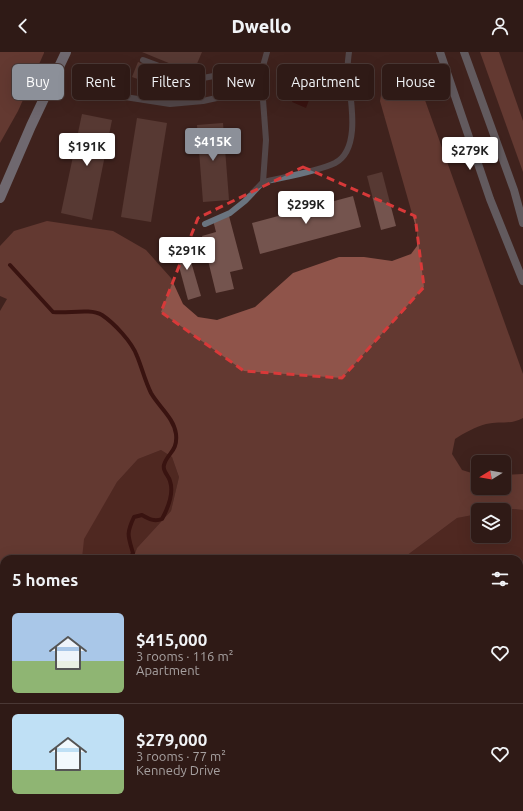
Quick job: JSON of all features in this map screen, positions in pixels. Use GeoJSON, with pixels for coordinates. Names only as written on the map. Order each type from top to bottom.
{"type":"FeatureCollection","features":[{"type":"Feature","properties":{"kind":"main road"},"geometry":{"type":"LineString","coordinates":[[0,198],[31,126],[66,52]]}},
{"type":"Feature","properties":{"kind":"main road"},"geometry":{"type":"LineString","coordinates":[[440,52],[490,199],[523,281]]}},
{"type":"Feature","properties":{"kind":"main road"},"geometry":{"type":"LineString","coordinates":[[464,52],[514,190],[523,223]]}},
{"type":"Feature","properties":{"kind":"lane"},"geometry":{"type":"LineString","coordinates":[[263,64],[267,52]]}},
{"type":"Feature","properties":{"kind":"lane"},"geometry":{"type":"LineString","coordinates":[[205,224],[230,213],[246,201],[263,182],[321,168],[336,162],[345,154],[352,133],[352,107],[348,72],[349,52]]}},
{"type":"Feature","properties":{"kind":"lane"},"geometry":{"type":"LineString","coordinates":[[143,60],[191,78],[213,76]]}},
{"type":"Feature","properties":{"kind":"lane"},"geometry":{"type":"LineString","coordinates":[[130,98],[170,104],[213,99]]}},
{"type":"Feature","properties":{"kind":"lane"},"geometry":{"type":"LineString","coordinates":[[263,100],[266,140],[263,182]]}},
{"type":"Feature","properties":{"kind":"highlighted area"},"geometry":{"type":"Polygon","coordinates":[[[303,167],[415,216],[424,287],[342,378],[244,371],[161,312],[198,218],[303,167]]]}},
{"type":"Feature","properties":{"kind":"shaded area"},"geometry":{"type":"Polygon","coordinates":[[[0,52],[44,52],[39,64],[12,64],[12,100],[23,100],[0,143],[0,52]]]}},
{"type":"Feature","properties":{"kind":"shaded area"},"geometry":{"type":"Polygon","coordinates":[[[480,52],[499,52],[523,121],[523,172],[480,52]]]}},
{"type":"Feature","properties":{"kind":"shaded area"},"geometry":{"type":"Polygon","coordinates":[[[382,90],[382,100],[425,100],[523,374],[523,418],[509,422],[486,424],[470,430],[455,439],[452,454],[462,470],[471,473],[471,495],[511,495],[511,475],[523,474],[523,510],[511,509],[511,503],[471,503],[471,515],[457,518],[407,555],[134,555],[137,548],[171,511],[179,477],[172,457],[161,450],[138,459],[117,482],[84,539],[82,555],[0,555],[0,311],[7,299],[0,296],[0,246],[14,231],[47,221],[113,231],[146,250],[171,278],[183,304],[198,317],[217,320],[255,307],[293,273],[339,257],[364,257],[392,261],[411,254],[417,246],[417,231],[380,101],[382,90]]]}},
{"type":"Feature","properties":{"kind":"shaded area"},"geometry":{"type":"Polygon","coordinates":[[[293,100],[309,100],[306,108],[292,102],[293,100]]]}},
{"type":"Feature","properties":{"kind":"shaded area"},"geometry":{"type":"Polygon","coordinates":[[[161,450],[172,457],[179,477],[171,511],[137,548],[134,555],[82,555],[83,539],[117,482],[138,459],[161,450]]]}},
{"type":"Feature","properties":{"kind":"shaded area"},"geometry":{"type":"Polygon","coordinates":[[[511,509],[523,510],[523,555],[407,555],[457,518],[471,515],[471,543],[511,543],[511,509]]]}},
{"type":"Feature","properties":{"kind":"building"},"geometry":{"type":"Polygon","coordinates":[[[142,52],[202,52],[197,64],[171,64],[142,52]]]}},
{"type":"Feature","properties":{"kind":"building"},"geometry":{"type":"Polygon","coordinates":[[[138,62],[143,64],[138,64],[138,79],[132,77],[138,62]]]}},
{"type":"Feature","properties":{"kind":"building"},"geometry":{"type":"Polygon","coordinates":[[[82,114],[112,120],[92,220],[61,213],[82,114]]]}},
{"type":"Feature","properties":{"kind":"building"},"geometry":{"type":"Polygon","coordinates":[[[137,118],[167,123],[151,222],[121,217],[137,118]]]}},
{"type":"Feature","properties":{"kind":"building"},"geometry":{"type":"Polygon","coordinates":[[[223,123],[229,200],[203,202],[197,125],[223,123]]]}},
{"type":"Feature","properties":{"kind":"building"},"geometry":{"type":"Polygon","coordinates":[[[382,172],[396,226],[381,230],[367,176],[382,172]]]}},
{"type":"Feature","properties":{"kind":"building"},"geometry":{"type":"Polygon","coordinates":[[[353,196],[361,227],[260,254],[252,223],[353,196]]]}},
{"type":"Feature","properties":{"kind":"building"},"geometry":{"type":"Polygon","coordinates":[[[229,216],[243,269],[230,272],[234,289],[216,293],[202,236],[216,232],[213,220],[229,216]]]}},
{"type":"Feature","properties":{"kind":"building"},"geometry":{"type":"Polygon","coordinates":[[[185,241],[201,296],[188,300],[173,244],[185,241]]]}},
{"type":"Feature","properties":{"kind":"waterway"},"geometry":{"type":"LineString","coordinates":[[10,265],[53,312],[91,312],[107,318],[127,339],[135,351],[151,393],[175,428],[176,440],[174,449],[165,461],[164,467],[171,486],[171,495],[168,505],[162,519],[154,520],[142,515],[134,517],[129,531],[129,539],[133,553],[132,555]]}}]}
